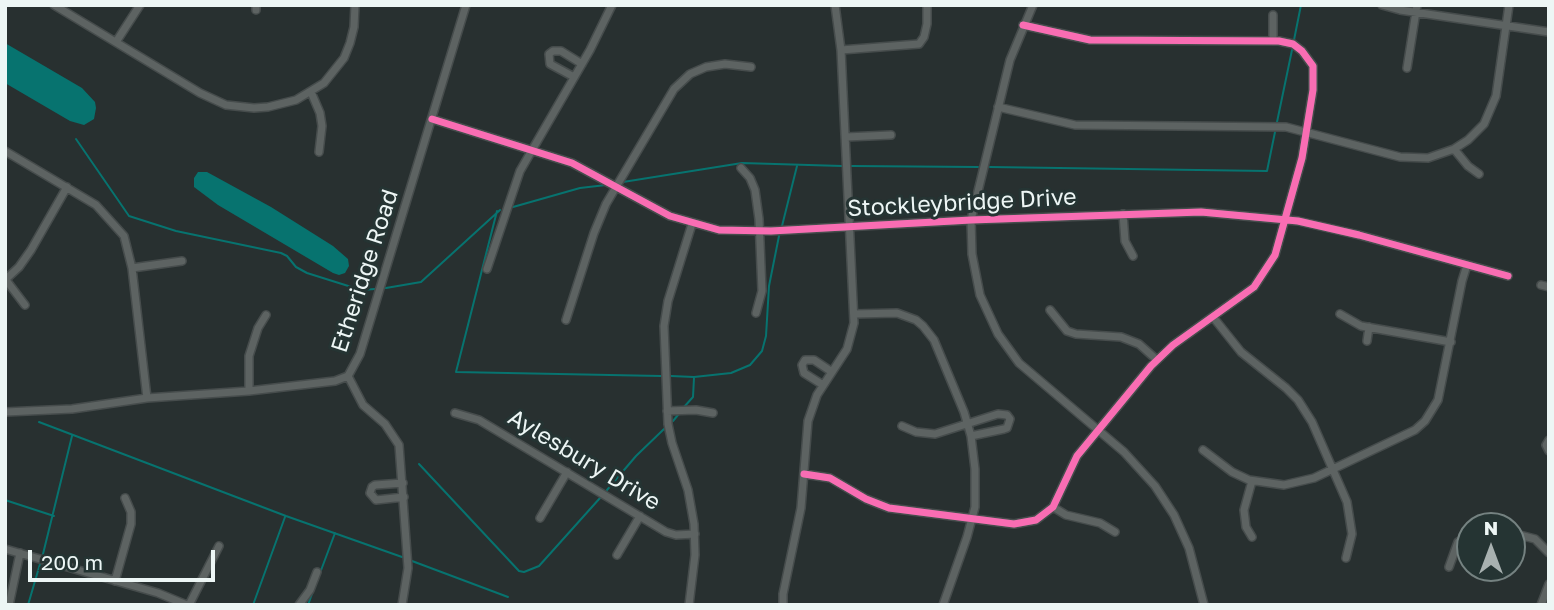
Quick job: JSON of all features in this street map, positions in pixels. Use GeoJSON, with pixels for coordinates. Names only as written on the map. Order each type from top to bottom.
{"type":"FeatureCollection","features":[{"type":"Feature","properties":{"kind":"street"},"geometry":{"type":"LineString","coordinates":[[54,5],[200,93],[226,105],[240,108],[268,107],[296,100],[329,77],[344,58],[354,27],[355,5]]}},
{"type":"Feature","properties":{"kind":"street"},"geometry":{"type":"LineString","coordinates":[[116,42],[140,5]]}},
{"type":"Feature","properties":{"kind":"street","name":"Etheridge Road"},"geometry":{"type":"LineString","coordinates":[[5,412],[72,409],[147,398],[249,391],[335,381],[348,376],[360,354],[466,5]]}},
{"type":"Feature","properties":{"kind":"street"},"geometry":{"type":"LineString","coordinates":[[487,269],[508,200],[531,149],[582,64],[612,5]]}},
{"type":"Feature","properties":{"kind":"street"},"geometry":{"type":"LineString","coordinates":[[783,605],[801,508],[808,421],[823,385],[851,340],[854,314],[841,50],[835,5]]}},
{"type":"Feature","properties":{"kind":"street"},"geometry":{"type":"LineString","coordinates":[[841,50],[919,44],[925,37],[927,5]]}},
{"type":"Feature","properties":{"kind":"street"},"geometry":{"type":"LineString","coordinates":[[1034,5],[1010,60],[971,220],[974,273],[980,295],[1008,349],[1032,375],[1140,468],[1174,515],[1193,559],[1204,605]]}},
{"type":"Feature","properties":{"kind":"street"},"geometry":{"type":"LineString","coordinates":[[1382,5],[1549,32]]}},
{"type":"Feature","properties":{"kind":"street"},"geometry":{"type":"LineString","coordinates":[[999,107],[1075,125],[1276,127],[1306,131],[1406,158],[1428,158],[1454,149],[1477,131],[1492,109],[1509,5]]}},
{"type":"Feature","properties":{"kind":"street"},"geometry":{"type":"LineString","coordinates":[[1407,68],[1416,9]]}},
{"type":"Feature","properties":{"kind":"street"},"geometry":{"type":"LineString","coordinates":[[1273,15],[1273,41]]}},
{"type":"Feature","properties":{"kind":"street"},"geometry":{"type":"LineString","coordinates":[[804,474],[830,478],[866,499],[889,508],[972,519],[1024,523],[1036,520],[1053,507],[1073,464],[1157,360],[1173,345],[1254,287],[1264,275],[1278,248],[1296,181],[1313,90],[1312,66],[1299,48],[1273,41],[1090,40],[1023,25]]}},
{"type":"Feature","properties":{"kind":"street"},"geometry":{"type":"LineString","coordinates":[[574,77],[550,64],[549,54],[561,51],[582,64]]}},
{"type":"Feature","properties":{"kind":"street"},"geometry":{"type":"LineString","coordinates":[[566,320],[599,218],[668,96],[686,77],[700,69],[715,65],[751,67]]}},
{"type":"Feature","properties":{"kind":"street"},"geometry":{"type":"LineString","coordinates":[[310,92],[320,113],[322,125],[319,152]]}},
{"type":"Feature","properties":{"kind":"street","name":"Stockleybridge Drive"},"geometry":{"type":"LineString","coordinates":[[432,119],[572,163],[670,216],[719,230],[759,232],[971,220],[1201,212],[1284,219],[1349,233],[1508,276]]}},
{"type":"Feature","properties":{"kind":"street"},"geometry":{"type":"LineString","coordinates":[[846,137],[891,135]]}},
{"type":"Feature","properties":{"kind":"street"},"geometry":{"type":"LineString","coordinates":[[1454,149],[1468,166],[1479,174]]}},
{"type":"Feature","properties":{"kind":"street"},"geometry":{"type":"LineString","coordinates":[[5,151],[96,205],[124,236],[132,268],[147,398]]}},
{"type":"Feature","properties":{"kind":"street"},"geometry":{"type":"LineString","coordinates":[[741,168],[750,178],[755,190],[762,290],[756,313]]}},
{"type":"Feature","properties":{"kind":"street"},"geometry":{"type":"LineString","coordinates":[[25,305],[5,280],[31,250],[67,187]]}},
{"type":"Feature","properties":{"kind":"street"},"geometry":{"type":"LineString","coordinates":[[1123,214],[1125,241],[1133,256]]}},
{"type":"Feature","properties":{"kind":"street"},"geometry":{"type":"LineString","coordinates":[[689,605],[695,534],[688,490],[670,433],[664,317],[692,224]]}},
{"type":"Feature","properties":{"kind":"street"},"geometry":{"type":"LineString","coordinates":[[132,268],[183,261]]}},
{"type":"Feature","properties":{"kind":"street"},"geometry":{"type":"LineString","coordinates":[[1203,450],[1233,472],[1252,481],[1275,485],[1299,483],[1411,432],[1425,421],[1442,390],[1467,265]]}},
{"type":"Feature","properties":{"kind":"street"},"geometry":{"type":"LineString","coordinates":[[1050,310],[1069,332],[1121,337],[1139,344],[1157,360]]}},
{"type":"Feature","properties":{"kind":"street"},"geometry":{"type":"LineString","coordinates":[[854,314],[897,313],[916,320],[923,326],[938,349],[967,422],[976,475],[972,519],[943,605]]}},
{"type":"Feature","properties":{"kind":"street"},"geometry":{"type":"LineString","coordinates":[[1340,314],[1348,320],[1370,327],[1451,342]]}},
{"type":"Feature","properties":{"kind":"street"},"geometry":{"type":"LineString","coordinates":[[249,391],[249,356],[255,335],[266,315]]}},
{"type":"Feature","properties":{"kind":"street"},"geometry":{"type":"LineString","coordinates":[[1213,317],[1241,352],[1298,400],[1312,422],[1344,491],[1352,538],[1346,558]]}},
{"type":"Feature","properties":{"kind":"street"},"geometry":{"type":"LineString","coordinates":[[1367,341],[1370,327]]}},
{"type":"Feature","properties":{"kind":"street"},"geometry":{"type":"LineString","coordinates":[[823,385],[804,373],[802,365],[805,360],[814,360],[832,372]]}},
{"type":"Feature","properties":{"kind":"street"},"geometry":{"type":"LineString","coordinates":[[348,376],[363,405],[385,424],[399,445],[408,568],[402,605]]}},
{"type":"Feature","properties":{"kind":"street"},"geometry":{"type":"LineString","coordinates":[[667,411],[696,410],[713,413]]}},
{"type":"Feature","properties":{"kind":"street","name":"Aylesbury Drive"},"geometry":{"type":"LineString","coordinates":[[455,413],[479,420],[666,532],[676,535],[695,534]]}},
{"type":"Feature","properties":{"kind":"street"},"geometry":{"type":"LineString","coordinates":[[902,426],[916,432],[935,433],[998,414],[1007,415],[1010,419],[1004,429],[971,436]]}},
{"type":"Feature","properties":{"kind":"street"},"geometry":{"type":"LineString","coordinates":[[1549,440],[1546,445],[1549,451]]}},
{"type":"Feature","properties":{"kind":"street"},"geometry":{"type":"LineString","coordinates":[[540,518],[567,472]]}},
{"type":"Feature","properties":{"kind":"street"},"geometry":{"type":"LineString","coordinates":[[1252,481],[1244,510],[1252,537]]}},
{"type":"Feature","properties":{"kind":"street"},"geometry":{"type":"LineString","coordinates":[[403,483],[375,485],[370,493],[376,500],[404,498]]}},
{"type":"Feature","properties":{"kind":"street"},"geometry":{"type":"LineString","coordinates":[[115,581],[131,524],[131,512],[125,498]]}},
{"type":"Feature","properties":{"kind":"street"},"geometry":{"type":"LineString","coordinates":[[1053,507],[1066,515],[1100,523],[1115,531]]}},
{"type":"Feature","properties":{"kind":"street"},"geometry":{"type":"LineString","coordinates":[[617,555],[640,516]]}},
{"type":"Feature","properties":{"kind":"street"},"geometry":{"type":"LineString","coordinates":[[1526,537],[1535,539],[1549,553]]}},
{"type":"Feature","properties":{"kind":"street"},"geometry":{"type":"LineString","coordinates":[[5,549],[158,593],[188,605],[219,546]]}},
{"type":"Feature","properties":{"kind":"street"},"geometry":{"type":"LineString","coordinates":[[1449,567],[1456,548]]}},
{"type":"Feature","properties":{"kind":"street"},"geometry":{"type":"LineString","coordinates":[[9,605],[20,553]]}},
{"type":"Feature","properties":{"kind":"street"},"geometry":{"type":"LineString","coordinates":[[299,605],[310,590],[317,572]]}},
{"type":"Feature","properties":{"kind":"street"},"geometry":{"type":"LineString","coordinates":[[1541,605],[1549,584]]}},
{"type":"Feature","properties":{"kind":"water"},"geometry":{"type":"Polygon","coordinates":[[[5,43],[82,88],[95,102],[94,119],[84,125],[70,121],[5,83],[5,43]]]}},
{"type":"Feature","properties":{"kind":"water"},"geometry":{"type":"Polygon","coordinates":[[[198,172],[207,172],[271,207],[333,246],[348,259],[349,266],[345,273],[333,273],[218,205],[194,187],[194,178],[198,172]]]}},
{"type":"Feature","properties":{"kind":"waterway"},"geometry":{"type":"LineString","coordinates":[[1294,40],[1301,5]]}},
{"type":"Feature","properties":{"kind":"waterway"},"geometry":{"type":"LineString","coordinates":[[1277,122],[1292,50]]}},
{"type":"Feature","properties":{"kind":"waterway"},"geometry":{"type":"LineString","coordinates":[[990,167],[1267,171],[1275,132]]}},
{"type":"Feature","properties":{"kind":"waterway"},"geometry":{"type":"LineString","coordinates":[[76,139],[129,216],[176,231],[281,253],[307,273],[361,290],[375,289]]}},
{"type":"Feature","properties":{"kind":"waterway"},"geometry":{"type":"LineString","coordinates":[[623,182],[742,163],[842,166]]}},
{"type":"Feature","properties":{"kind":"waterway"},"geometry":{"type":"LineString","coordinates":[[782,226],[797,166]]}},
{"type":"Feature","properties":{"kind":"waterway"},"geometry":{"type":"LineString","coordinates":[[852,166],[978,167]]}},
{"type":"Feature","properties":{"kind":"waterway"},"geometry":{"type":"LineString","coordinates":[[513,207],[580,188],[606,185]]}},
{"type":"Feature","properties":{"kind":"waterway"},"geometry":{"type":"LineString","coordinates":[[386,288],[421,282],[500,210]]}},
{"type":"Feature","properties":{"kind":"waterway"},"geometry":{"type":"LineString","coordinates":[[497,211],[456,372],[661,376]]}},
{"type":"Feature","properties":{"kind":"waterway"},"geometry":{"type":"LineString","coordinates":[[671,376],[694,377],[731,373],[750,365],[762,351],[766,336],[769,286],[779,236]]}},
{"type":"Feature","properties":{"kind":"waterway"},"geometry":{"type":"LineString","coordinates":[[684,407],[693,397],[694,378]]}},
{"type":"Feature","properties":{"kind":"waterway"},"geometry":{"type":"LineString","coordinates":[[673,421],[678,415]]}},
{"type":"Feature","properties":{"kind":"waterway"},"geometry":{"type":"LineString","coordinates":[[39,422],[402,557]]}},
{"type":"Feature","properties":{"kind":"waterway"},"geometry":{"type":"LineString","coordinates":[[607,490],[664,429]]}},
{"type":"Feature","properties":{"kind":"waterway"},"geometry":{"type":"LineString","coordinates":[[43,554],[72,436]]}},
{"type":"Feature","properties":{"kind":"waterway"},"geometry":{"type":"LineString","coordinates":[[419,464],[519,571],[524,572],[539,566],[600,498]]}},
{"type":"Feature","properties":{"kind":"waterway"},"geometry":{"type":"LineString","coordinates":[[5,500],[54,516]]}},
{"type":"Feature","properties":{"kind":"waterway"},"geometry":{"type":"LineString","coordinates":[[253,605],[285,517]]}},
{"type":"Feature","properties":{"kind":"waterway"},"geometry":{"type":"LineString","coordinates":[[320,573],[335,533]]}},
{"type":"Feature","properties":{"kind":"waterway"},"geometry":{"type":"LineString","coordinates":[[412,561],[508,597]]}},
{"type":"Feature","properties":{"kind":"waterway"},"geometry":{"type":"LineString","coordinates":[[28,605],[40,564]]}},
{"type":"Feature","properties":{"kind":"waterway"},"geometry":{"type":"LineString","coordinates":[[308,605],[313,591]]}},
{"type":"Feature","properties":{"kind":"cycle path"},"geometry":{"type":"LineString","coordinates":[[804,474],[830,478],[866,499],[889,508],[1014,524],[1036,520],[1053,507],[1077,456],[1151,366],[1173,345],[1254,287],[1275,255],[1302,158],[1313,90],[1313,66],[1302,51],[1293,44],[1279,41],[1090,40],[1023,25]]}},
{"type":"Feature","properties":{"kind":"cycle path"},"geometry":{"type":"LineString","coordinates":[[432,119],[572,163],[670,216],[719,230],[771,231],[971,220],[1201,212],[1298,221],[1508,276]]}}]}
